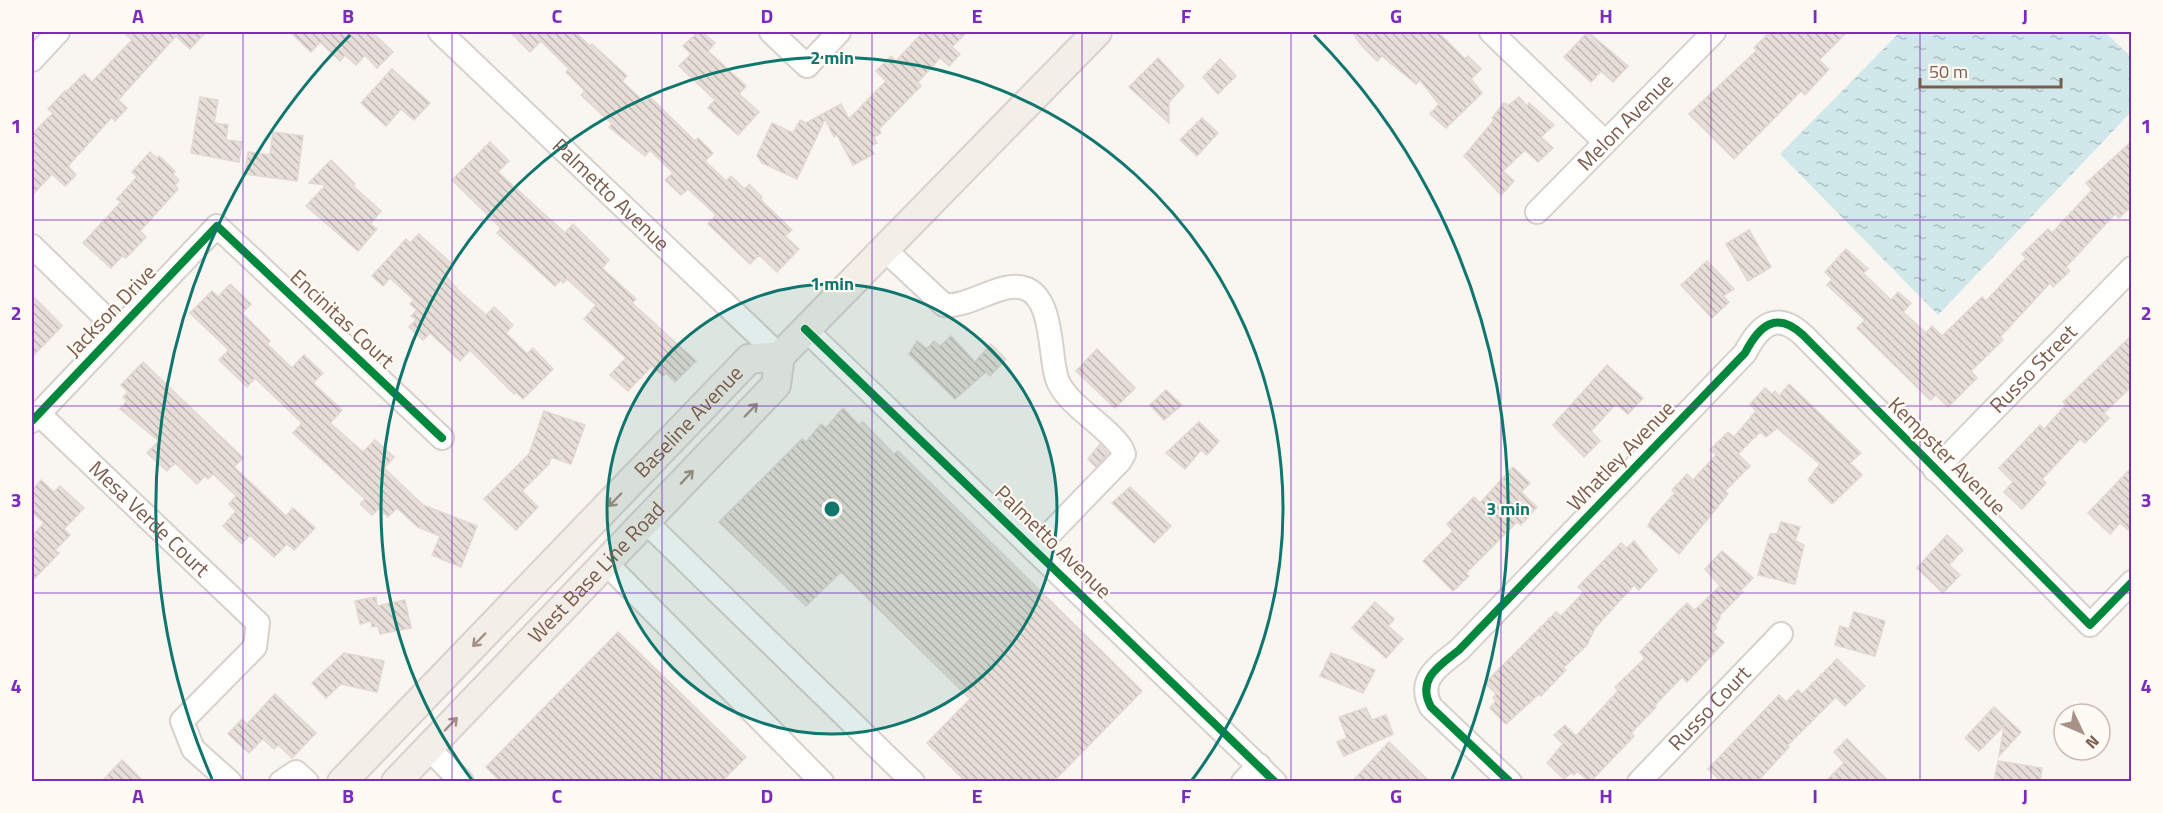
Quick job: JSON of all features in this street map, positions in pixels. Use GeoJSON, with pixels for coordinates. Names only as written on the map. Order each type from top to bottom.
{"type":"FeatureCollection","features":[{"type":"Feature","properties":{"kind":"main road"},"geometry":{"type":"LineString","coordinates":[[780,356],[1097,32]]}},
{"type":"Feature","properties":{"kind":"main road","name":"West Base Line Road"},"geometry":{"type":"LineString","coordinates":[[396,782],[776,385],[780,356]]}},
{"type":"Feature","properties":{"kind":"main road","name":"Baseline Avenue"},"geometry":{"type":"LineString","coordinates":[[342,782],[749,359],[780,356]]}},
{"type":"Feature","properties":{"kind":"street"},"geometry":{"type":"LineString","coordinates":[[32,60],[58,32]]}},
{"type":"Feature","properties":{"kind":"street","name":"Palmetto Avenue"},"geometry":{"type":"LineString","coordinates":[[440,32],[780,356]]}},
{"type":"Feature","properties":{"kind":"street"},"geometry":{"type":"LineString","coordinates":[[771,32],[807,66],[839,32]]}},
{"type":"Feature","properties":{"kind":"street"},"geometry":{"type":"LineString","coordinates":[[1491,32],[1605,142]]}},
{"type":"Feature","properties":{"kind":"street","name":"Melon Avenue"},"geometry":{"type":"LineString","coordinates":[[1537,212],[1714,32]]}},
{"type":"Feature","properties":{"kind":"street","name":"Jackson Drive"},"geometry":{"type":"LineString","coordinates":[[35,417],[217,226]]}},
{"type":"Feature","properties":{"kind":"street","name":"Encinitas Court"},"geometry":{"type":"LineString","coordinates":[[217,226],[442,438]]}},
{"type":"Feature","properties":{"kind":"street"},"geometry":{"type":"LineString","coordinates":[[32,246],[118,330]]}},
{"type":"Feature","properties":{"kind":"street"},"geometry":{"type":"LineString","coordinates":[[884,249],[944,305],[957,306],[1009,289],[1023,288],[1035,296],[1043,307],[1058,380],[1065,392],[1122,449],[1124,454],[1120,461],[1035,549]]}},
{"type":"Feature","properties":{"kind":"street","name":"Russo Street"},"geometry":{"type":"LineString","coordinates":[[1935,470],[2132,268]]}},
{"type":"Feature","properties":{"kind":"street","name":"Kempster Avenue"},"geometry":{"type":"LineString","coordinates":[[1773,322],[1784,322],[1798,331],[2090,625],[2132,582]]}},
{"type":"Feature","properties":{"kind":"street","name":"Whatley Avenue"},"geometry":{"type":"LineString","coordinates":[[1510,782],[1431,707],[1426,698],[1425,685],[1430,673],[1467,641],[1745,353],[1753,339],[1764,327],[1773,322]]}},
{"type":"Feature","properties":{"kind":"street","name":"Palmetto Avenue"},"geometry":{"type":"LineString","coordinates":[[805,329],[1035,549],[1251,773],[1275,782]]}},
{"type":"Feature","properties":{"kind":"street","name":"Mesa Verde Court"},"geometry":{"type":"LineString","coordinates":[[35,417],[258,622],[255,646],[182,721],[193,748],[230,782]]}},
{"type":"Feature","properties":{"kind":"street"},"geometry":{"type":"LineString","coordinates":[[645,521],[913,782]]}},
{"type":"Feature","properties":{"kind":"street"},"geometry":{"type":"LineString","coordinates":[[606,563],[822,782]]}},
{"type":"Feature","properties":{"kind":"street","name":"Russo Court"},"geometry":{"type":"LineString","coordinates":[[1639,782],[1781,634]]}},
{"type":"Feature","properties":{"kind":"street"},"geometry":{"type":"LineString","coordinates":[[428,748],[462,782]]}},
{"type":"Feature","properties":{"kind":"street"},"geometry":{"type":"LineString","coordinates":[[281,782],[296,772],[307,782]]}},
{"type":"Feature","properties":{"kind":"water"},"geometry":{"type":"Polygon","coordinates":[[[1900,32],[2105,32],[2131,57],[2131,112],[1938,315],[1780,154],[1900,32]]]}},
{"type":"Feature","properties":{"kind":"building"},"geometry":{"type":"Polygon","coordinates":[[[123,32],[206,32],[190,49],[176,36],[118,100],[127,108],[115,121],[112,117],[68,166],[76,175],[65,186],[52,174],[32,195],[32,134],[53,113],[48,109],[65,91],[84,74],[92,82],[132,40],[123,32]]]}},
{"type":"Feature","properties":{"kind":"building"},"geometry":{"type":"Polygon","coordinates":[[[290,32],[372,32],[393,52],[377,68],[365,55],[356,65],[345,55],[340,61],[320,42],[311,52],[290,32]]]}},
{"type":"Feature","properties":{"kind":"building"},"geometry":{"type":"Polygon","coordinates":[[[510,32],[575,32],[590,46],[592,44],[627,76],[622,81],[644,102],[650,97],[695,141],[698,138],[713,153],[705,161],[726,181],[731,176],[745,189],[749,184],[762,197],[760,199],[792,230],[785,236],[799,249],[777,272],[759,255],[750,264],[708,224],[716,215],[688,189],[681,195],[665,180],[673,173],[650,150],[645,156],[609,127],[612,124],[581,95],[585,91],[566,72],[569,69],[541,41],[530,52],[510,32]]]}},
{"type":"Feature","properties":{"kind":"building"},"geometry":{"type":"Polygon","coordinates":[[[698,32],[702,32],[715,43],[708,51],[746,86],[739,94],[759,112],[738,135],[708,108],[715,100],[679,66],[691,54],[683,46],[698,32]]]}},
{"type":"Feature","properties":{"kind":"building"},"geometry":{"type":"Polygon","coordinates":[[[923,32],[967,32],[952,47],[960,54],[949,66],[940,58],[918,82],[921,86],[879,129],[881,133],[874,137],[877,143],[870,146],[874,154],[853,165],[837,135],[834,137],[825,119],[797,179],[762,163],[757,156],[772,123],[793,133],[800,120],[806,123],[841,104],[849,119],[886,81],[876,71],[891,56],[896,61],[923,32]]]}},
{"type":"Feature","properties":{"kind":"building"},"geometry":{"type":"Polygon","coordinates":[[[1352,32],[1438,32],[1465,59],[1468,56],[1481,69],[1471,79],[1482,93],[1446,128],[1430,114],[1439,104],[1420,80],[1416,84],[1382,56],[1377,61],[1352,32]]]}},
{"type":"Feature","properties":{"kind":"building"},"geometry":{"type":"Polygon","coordinates":[[[1588,32],[1628,66],[1613,82],[1601,71],[1591,82],[1564,57],[1588,32]]]}},
{"type":"Feature","properties":{"kind":"building"},"geometry":{"type":"Polygon","coordinates":[[[1770,32],[1847,32],[1819,60],[1829,69],[1805,95],[1801,91],[1734,159],[1689,114],[1757,50],[1754,48],[1770,32]]]}},
{"type":"Feature","properties":{"kind":"building"},"geometry":{"type":"Polygon","coordinates":[[[1158,58],[1184,86],[1169,102],[1169,123],[1129,87],[1158,58]]]}},
{"type":"Feature","properties":{"kind":"building"},"geometry":{"type":"Polygon","coordinates":[[[1220,59],[1236,76],[1218,94],[1203,77],[1220,59]]]}},
{"type":"Feature","properties":{"kind":"building"},"geometry":{"type":"Polygon","coordinates":[[[392,69],[430,103],[414,120],[401,109],[386,126],[361,103],[392,69]]]}},
{"type":"Feature","properties":{"kind":"building"},"geometry":{"type":"Polygon","coordinates":[[[200,97],[218,100],[214,123],[228,125],[226,140],[242,142],[239,162],[191,153],[200,97]]]}},
{"type":"Feature","properties":{"kind":"building"},"geometry":{"type":"Polygon","coordinates":[[[1519,97],[1527,106],[1529,103],[1554,125],[1541,137],[1553,148],[1538,162],[1525,150],[1503,171],[1514,181],[1501,195],[1464,156],[1494,120],[1492,118],[1504,103],[1509,105],[1519,97]]]}},
{"type":"Feature","properties":{"kind":"building"},"geometry":{"type":"Polygon","coordinates":[[[1202,118],[1218,133],[1197,156],[1180,140],[1202,118]]]}},
{"type":"Feature","properties":{"kind":"building"},"geometry":{"type":"Polygon","coordinates":[[[273,132],[303,136],[297,181],[245,174],[248,152],[270,155],[273,132]]]}},
{"type":"Feature","properties":{"kind":"building"},"geometry":{"type":"Polygon","coordinates":[[[2132,141],[2132,206],[2119,218],[2115,214],[2066,267],[2070,271],[2053,287],[2050,283],[2000,337],[2003,340],[1971,371],[1977,378],[1948,407],[1936,395],[1930,400],[1857,328],[1865,320],[1827,285],[1832,279],[1825,272],[1846,249],[1868,269],[1863,273],[1891,300],[1898,292],[1911,303],[1903,312],[1926,333],[1932,326],[1942,336],[1982,297],[1986,301],[2026,258],[2022,254],[2048,229],[2052,233],[2092,190],[2086,183],[2132,141]]]}},
{"type":"Feature","properties":{"kind":"building"},"geometry":{"type":"Polygon","coordinates":[[[490,142],[509,161],[498,172],[565,233],[573,224],[609,260],[602,268],[636,299],[632,303],[696,361],[675,382],[666,373],[663,376],[652,366],[628,391],[610,375],[626,358],[584,319],[596,305],[567,279],[563,283],[561,280],[555,286],[497,233],[501,228],[452,180],[490,142]]]}},
{"type":"Feature","properties":{"kind":"building"},"geometry":{"type":"Polygon","coordinates":[[[150,152],[157,158],[159,156],[175,171],[173,174],[179,180],[175,185],[178,189],[140,231],[146,237],[126,258],[122,256],[111,268],[83,243],[121,202],[117,199],[137,177],[132,172],[150,152]]]}},
{"type":"Feature","properties":{"kind":"building"},"geometry":{"type":"Polygon","coordinates":[[[331,160],[355,184],[353,186],[381,211],[370,224],[377,229],[358,251],[306,206],[326,185],[309,183],[331,160]]]}},
{"type":"Feature","properties":{"kind":"building"},"geometry":{"type":"Polygon","coordinates":[[[1749,230],[1771,267],[1748,281],[1726,244],[1749,230]]]}},
{"type":"Feature","properties":{"kind":"building"},"geometry":{"type":"Polygon","coordinates":[[[419,234],[454,266],[445,275],[459,291],[486,315],[494,307],[513,325],[506,333],[527,354],[533,348],[553,369],[523,399],[516,392],[514,394],[470,350],[460,361],[430,333],[423,340],[409,327],[416,320],[411,316],[417,310],[410,304],[414,300],[390,278],[383,286],[372,276],[406,239],[410,243],[419,234]]]}},
{"type":"Feature","properties":{"kind":"building"},"geometry":{"type":"Polygon","coordinates":[[[1707,261],[1734,289],[1723,296],[1729,302],[1712,318],[1681,285],[1707,261]]]}},
{"type":"Feature","properties":{"kind":"building"},"geometry":{"type":"Polygon","coordinates":[[[230,284],[251,304],[242,313],[270,341],[267,344],[292,368],[304,355],[323,373],[313,383],[342,410],[330,423],[363,452],[375,440],[394,457],[384,468],[423,505],[477,526],[461,567],[432,555],[440,536],[418,527],[397,508],[388,517],[379,508],[372,515],[360,504],[365,499],[293,433],[302,423],[255,378],[247,387],[219,360],[229,350],[190,313],[212,291],[218,297],[230,284]]]}},
{"type":"Feature","properties":{"kind":"building"},"geometry":{"type":"Polygon","coordinates":[[[32,295],[62,326],[32,357],[32,295]]]}},
{"type":"Feature","properties":{"kind":"building"},"geometry":{"type":"Polygon","coordinates":[[[2132,335],[2132,386],[2104,413],[2109,418],[2085,443],[2080,439],[2042,479],[2046,483],[2022,509],[2004,492],[2013,482],[1999,468],[2040,425],[2044,429],[2066,405],[2063,402],[2132,335]]]}},
{"type":"Feature","properties":{"kind":"building"},"geometry":{"type":"Polygon","coordinates":[[[951,336],[975,362],[991,344],[1006,359],[990,376],[986,372],[955,399],[909,354],[917,341],[927,349],[934,341],[940,346],[951,336]]]}},
{"type":"Feature","properties":{"kind":"building"},"geometry":{"type":"Polygon","coordinates":[[[1097,349],[1135,388],[1115,408],[1076,371],[1097,349]]]}},
{"type":"Feature","properties":{"kind":"building"},"geometry":{"type":"Polygon","coordinates":[[[143,362],[243,458],[234,467],[286,516],[293,508],[315,528],[294,550],[287,544],[274,557],[250,535],[242,544],[223,526],[236,511],[229,504],[236,496],[213,474],[208,479],[205,476],[197,484],[175,463],[167,471],[147,453],[159,441],[120,409],[127,401],[123,397],[128,392],[121,385],[143,362]]]}},
{"type":"Feature","properties":{"kind":"building"},"geometry":{"type":"Polygon","coordinates":[[[1607,365],[1643,398],[1628,414],[1616,404],[1591,431],[1600,441],[1584,457],[1553,425],[1607,365]]]}},
{"type":"Feature","properties":{"kind":"building"},"geometry":{"type":"Polygon","coordinates":[[[1789,384],[1861,453],[1850,463],[1862,475],[1832,504],[1808,480],[1820,464],[1777,428],[1766,437],[1760,432],[1738,454],[1750,466],[1725,491],[1728,494],[1679,554],[1648,526],[1652,518],[1675,493],[1672,490],[1687,474],[1693,480],[1716,455],[1710,450],[1728,432],[1734,437],[1756,411],[1750,404],[1765,388],[1772,394],[1775,391],[1779,396],[1789,384]]]}},
{"type":"Feature","properties":{"kind":"building"},"geometry":{"type":"Polygon","coordinates":[[[1166,390],[1182,405],[1164,420],[1150,405],[1166,390]]]}},
{"type":"Feature","properties":{"kind":"building"},"geometry":{"type":"Polygon","coordinates":[[[843,408],[859,425],[863,422],[894,454],[898,451],[1142,691],[1053,782],[966,782],[927,743],[970,699],[841,572],[806,606],[719,522],[802,439],[806,442],[821,424],[826,428],[843,408]]]}},
{"type":"Feature","properties":{"kind":"building"},"geometry":{"type":"Polygon","coordinates":[[[544,411],[585,425],[571,464],[551,457],[549,464],[522,491],[538,507],[516,530],[484,499],[529,454],[544,411]]]}},
{"type":"Feature","properties":{"kind":"building"},"geometry":{"type":"Polygon","coordinates":[[[1199,422],[1219,441],[1207,455],[1201,450],[1185,469],[1166,453],[1199,422]]]}},
{"type":"Feature","properties":{"kind":"building"},"geometry":{"type":"Polygon","coordinates":[[[1100,444],[1108,454],[1096,467],[1088,459],[1100,444]]]}},
{"type":"Feature","properties":{"kind":"building"},"geometry":{"type":"Polygon","coordinates":[[[1513,467],[1530,483],[1521,492],[1537,507],[1521,525],[1517,522],[1466,573],[1469,576],[1453,591],[1423,561],[1453,531],[1447,524],[1474,497],[1480,503],[1513,467]]]}},
{"type":"Feature","properties":{"kind":"building"},"geometry":{"type":"Polygon","coordinates":[[[2132,467],[2132,533],[2120,523],[2110,534],[2088,513],[2132,467]]]}},
{"type":"Feature","properties":{"kind":"building"},"geometry":{"type":"Polygon","coordinates":[[[41,480],[54,492],[60,486],[84,508],[64,529],[70,535],[55,550],[59,553],[32,581],[32,536],[44,523],[32,512],[32,490],[41,480]]]}},
{"type":"Feature","properties":{"kind":"building"},"geometry":{"type":"Polygon","coordinates":[[[1130,487],[1171,526],[1154,543],[1112,503],[1130,487]]]}},
{"type":"Feature","properties":{"kind":"building"},"geometry":{"type":"Polygon","coordinates":[[[1781,522],[1800,527],[1795,541],[1804,545],[1795,584],[1758,575],[1770,534],[1777,534],[1781,522]]]}},
{"type":"Feature","properties":{"kind":"building"},"geometry":{"type":"Polygon","coordinates":[[[1947,535],[1963,550],[1949,565],[1960,575],[1943,593],[1917,568],[1947,535]]]}},
{"type":"Feature","properties":{"kind":"building"},"geometry":{"type":"Polygon","coordinates":[[[1634,541],[1657,570],[1639,590],[1634,585],[1595,628],[1587,645],[1563,668],[1566,670],[1541,696],[1539,694],[1506,724],[1490,708],[1496,701],[1493,698],[1496,694],[1485,683],[1556,612],[1561,616],[1584,592],[1578,587],[1621,543],[1627,548],[1634,541]]]}},
{"type":"Feature","properties":{"kind":"building"},"geometry":{"type":"Polygon","coordinates":[[[1722,551],[1753,578],[1741,590],[1743,592],[1719,616],[1715,625],[1717,628],[1712,632],[1724,642],[1687,682],[1682,677],[1654,706],[1656,707],[1631,733],[1634,736],[1590,782],[1577,771],[1574,775],[1572,772],[1564,779],[1547,763],[1563,744],[1554,735],[1565,725],[1576,736],[1618,691],[1615,687],[1645,658],[1640,652],[1671,619],[1687,603],[1694,610],[1697,608],[1720,586],[1705,569],[1722,551]]]}},
{"type":"Feature","properties":{"kind":"building"},"geometry":{"type":"Polygon","coordinates":[[[376,597],[377,606],[405,600],[411,628],[380,634],[378,626],[372,627],[371,621],[360,624],[355,601],[376,597]]]}},
{"type":"Feature","properties":{"kind":"building"},"geometry":{"type":"Polygon","coordinates":[[[1375,602],[1394,619],[1388,626],[1403,639],[1386,658],[1352,628],[1375,602]]]}},
{"type":"Feature","properties":{"kind":"building"},"geometry":{"type":"Polygon","coordinates":[[[1854,612],[1885,621],[1875,656],[1835,645],[1840,626],[1849,629],[1854,612]]]}},
{"type":"Feature","properties":{"kind":"building"},"geometry":{"type":"Polygon","coordinates":[[[618,632],[746,757],[721,782],[501,782],[486,767],[618,632]]]}},
{"type":"Feature","properties":{"kind":"building"},"geometry":{"type":"Polygon","coordinates":[[[344,653],[384,661],[377,692],[341,684],[326,698],[312,683],[344,653]]]}},
{"type":"Feature","properties":{"kind":"building"},"geometry":{"type":"Polygon","coordinates":[[[1331,653],[1375,670],[1363,693],[1320,676],[1331,653]]]}},
{"type":"Feature","properties":{"kind":"building"},"geometry":{"type":"Polygon","coordinates":[[[1837,659],[1865,686],[1845,706],[1836,697],[1787,746],[1789,747],[1757,782],[1722,782],[1708,769],[1779,695],[1786,702],[1798,690],[1802,694],[1837,659]]]}},
{"type":"Feature","properties":{"kind":"building"},"geometry":{"type":"Polygon","coordinates":[[[275,694],[316,733],[292,758],[278,745],[274,749],[263,739],[249,753],[228,734],[242,719],[247,724],[275,694]]]}},
{"type":"Feature","properties":{"kind":"building"},"geometry":{"type":"Polygon","coordinates":[[[1994,707],[2021,732],[1999,756],[2004,726],[1979,751],[1965,738],[1994,707]]]}},
{"type":"Feature","properties":{"kind":"building"},"geometry":{"type":"Polygon","coordinates":[[[1366,708],[1372,720],[1386,715],[1393,734],[1344,756],[1337,742],[1347,738],[1339,717],[1366,708]]]}},
{"type":"Feature","properties":{"kind":"building"},"geometry":{"type":"Polygon","coordinates":[[[1847,739],[1889,782],[1825,782],[1844,763],[1834,752],[1847,739]]]}},
{"type":"Feature","properties":{"kind":"building"},"geometry":{"type":"Polygon","coordinates":[[[1389,742],[1430,782],[1352,782],[1389,742]]]}},
{"type":"Feature","properties":{"kind":"building"},"geometry":{"type":"Polygon","coordinates":[[[122,760],[144,782],[101,782],[122,760]]]}},
{"type":"Feature","properties":{"kind":"building"},"geometry":{"type":"Polygon","coordinates":[[[1998,761],[2042,768],[2040,782],[1994,782],[1998,761]]]}},
{"type":"Feature","properties":{"kind":"cycle path"},"geometry":{"type":"LineString","coordinates":[[32,421],[217,226],[442,438]]}},
{"type":"Feature","properties":{"kind":"cycle path"},"geometry":{"type":"LineString","coordinates":[[1510,782],[1431,707],[1426,689],[1428,681],[1437,668],[1459,650],[1745,353],[1756,335],[1769,324],[1785,323],[1803,335],[2090,625],[2132,582]]}},
{"type":"Feature","properties":{"kind":"cycle path"},"geometry":{"type":"LineString","coordinates":[[805,329],[1275,782]]}}]}
